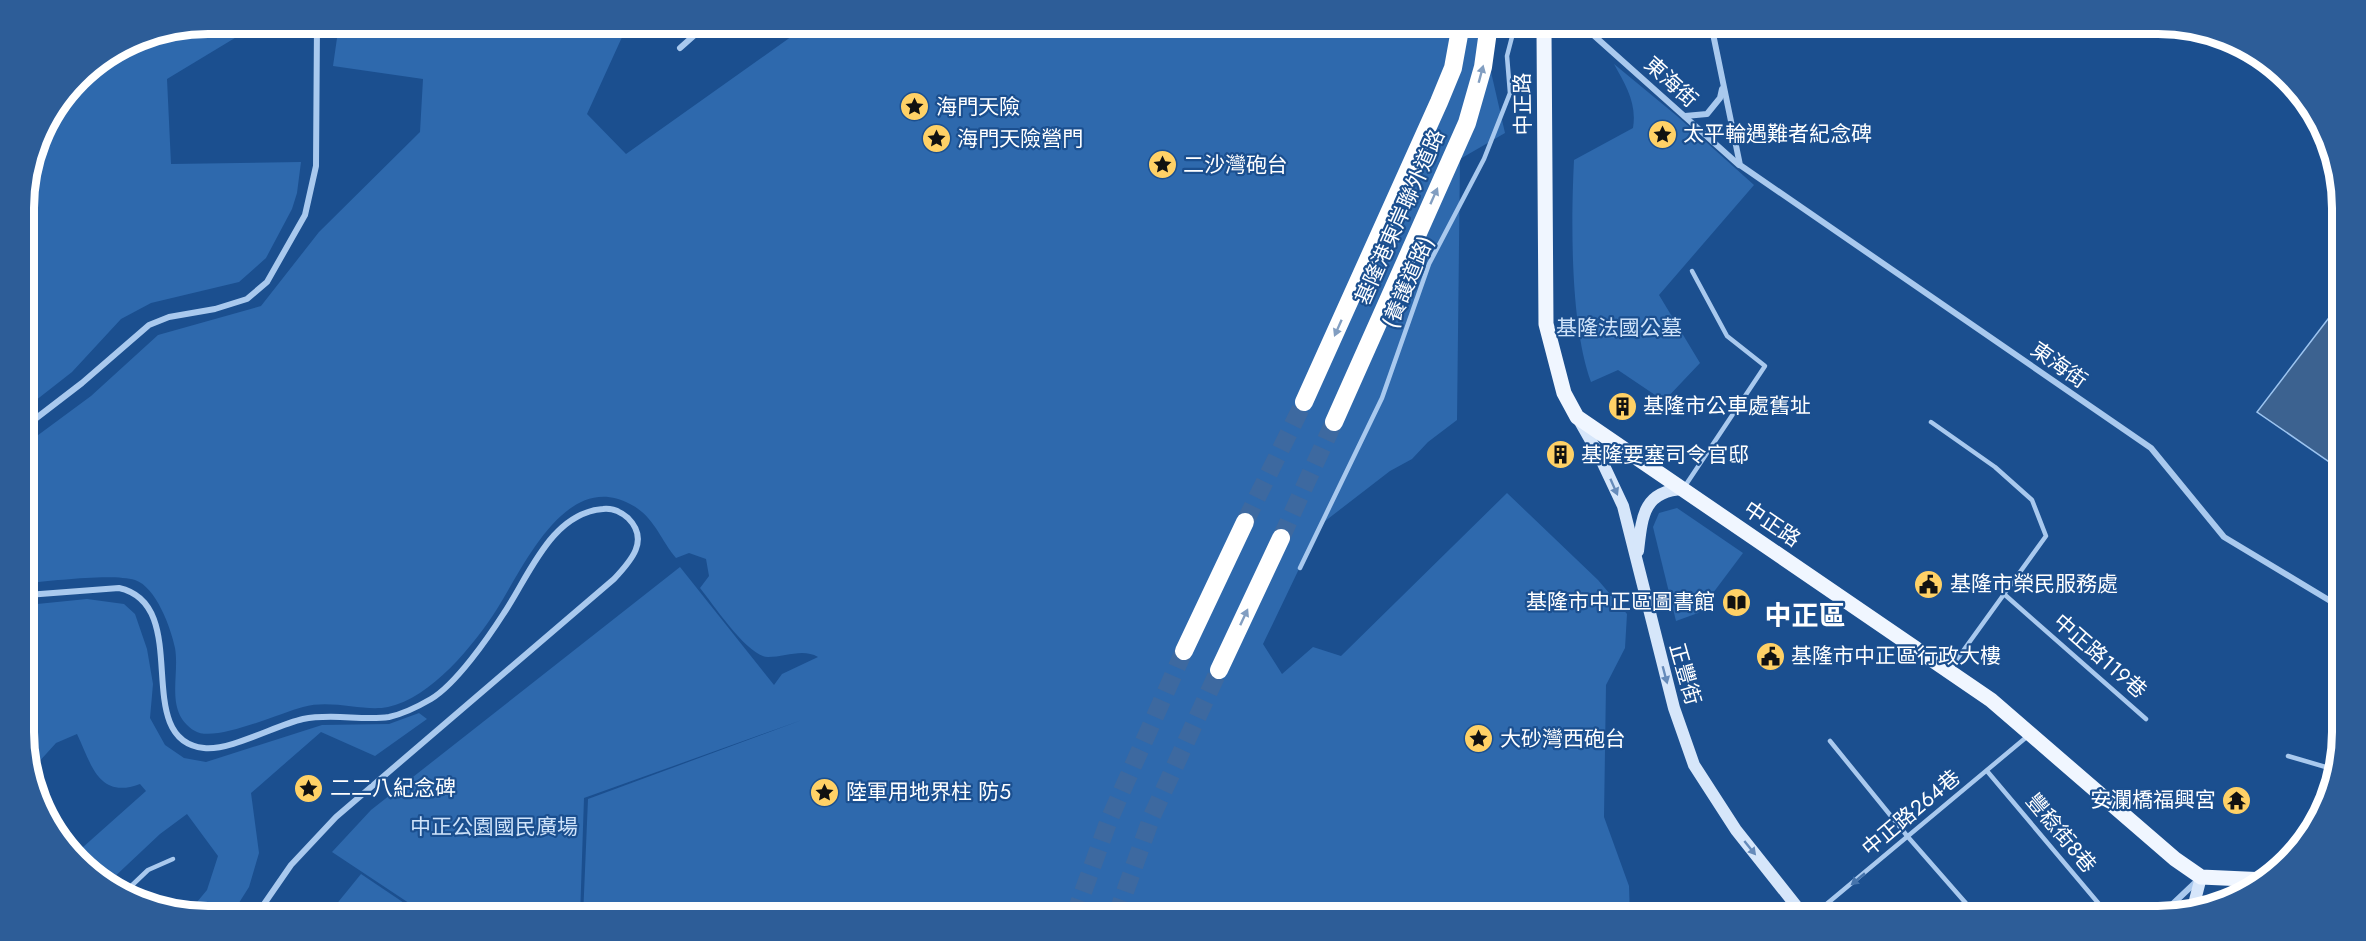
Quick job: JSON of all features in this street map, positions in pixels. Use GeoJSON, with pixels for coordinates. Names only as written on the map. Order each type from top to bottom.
{"type":"FeatureCollection","features":[{"type":"Feature","properties":{"kind":"highway","name":"基隆港東岸聯外道路"},"geometry":{"type":"LineString","coordinates":[[1304,402],[1439,102],[1453,68],[1459,35]]}},
{"type":"Feature","properties":{"kind":"highway","name":"基隆港東岸聯外道路"},"geometry":{"type":"LineString","coordinates":[[1334,422],[1467,123],[1483,67],[1487,35]]}},
{"type":"Feature","properties":{"kind":"highway"},"geometry":{"type":"LineString","coordinates":[[1184,651],[1245,522]]}},
{"type":"Feature","properties":{"kind":"highway"},"geometry":{"type":"LineString","coordinates":[[1220,670],[1281,538]]}},
{"type":"Feature","properties":{"kind":"main road","name":"中正路"},"geometry":{"type":"LineString","coordinates":[[1542,35],[1546,324],[1564,393],[1577,417],[1991,700],[2175,859],[2201,877]]}},
{"type":"Feature","properties":{"kind":"main road"},"geometry":{"type":"LineString","coordinates":[[2201,877],[2250,879]]}},
{"type":"Feature","properties":{"kind":"street"},"geometry":{"type":"LineString","coordinates":[[35,419],[82,383],[149,325],[169,317],[215,309],[247,299],[267,282],[305,215],[316,166],[317,35]]}},
{"type":"Feature","properties":{"kind":"street"},"geometry":{"type":"LineString","coordinates":[[680,48],[695,35]]}},
{"type":"Feature","properties":{"kind":"street","name":"東海街"},"geometry":{"type":"LineString","coordinates":[[1593,35],[1740,165],[2151,448],[2224,537],[2332,602]]}},
{"type":"Feature","properties":{"kind":"street","name":"東海街"},"geometry":{"type":"LineString","coordinates":[[1713,35],[1740,165]]}},
{"type":"Feature","properties":{"kind":"street"},"geometry":{"type":"LineString","coordinates":[[1684,116],[1696,117],[1714,108],[1723,87]]}},
{"type":"Feature","properties":{"kind":"street","name":"正豐街"},"geometry":{"type":"LineString","coordinates":[[1577,417],[1599,454],[1623,506],[1674,708],[1694,765],[1736,830],[1796,906]]}},
{"type":"Feature","properties":{"kind":"street"},"geometry":{"type":"LineString","coordinates":[[1637,559],[1642,518],[1650,501],[1665,490],[1683,489]]}},
{"type":"Feature","properties":{"kind":"street"},"geometry":{"type":"LineString","coordinates":[[34,594],[119,588],[132,592],[148,609],[157,634],[168,722],[176,735],[190,744],[205,748],[222,746],[303,719],[329,716],[388,717],[433,698],[474,653],[504,613],[530,568],[551,540],[569,522],[584,514],[606,509],[624,515],[632,523],[639,539],[638,547],[629,564],[336,817],[291,865],[263,906]]}},
{"type":"Feature","properties":{"kind":"street"},"geometry":{"type":"LineString","coordinates":[[2195,902],[2201,877]]}},
{"type":"Feature","properties":{"kind":"street"},"geometry":{"type":"LineString","coordinates":[[2171,906],[2201,877]]}},
{"type":"Feature","properties":{"kind":"lane","name":"(養護道路)"},"geometry":{"type":"LineString","coordinates":[[1300,568],[1382,398],[1429,264],[1464,201],[1493,137],[1510,93],[1507,56],[1512,35]]}},
{"type":"Feature","properties":{"kind":"lane"},"geometry":{"type":"LineString","coordinates":[[1683,489],[1765,366],[1727,336],[1692,271]]}},
{"type":"Feature","properties":{"kind":"lane"},"geometry":{"type":"LineString","coordinates":[[1931,422],[1995,467],[2032,500],[2046,536],[1948,671]]}},
{"type":"Feature","properties":{"kind":"lane","name":"中正路119巷"},"geometry":{"type":"LineString","coordinates":[[2004,594],[2146,719]]}},
{"type":"Feature","properties":{"kind":"lane","name":"中正路264巷"},"geometry":{"type":"LineString","coordinates":[[1824,906],[2031,733]]}},
{"type":"Feature","properties":{"kind":"lane"},"geometry":{"type":"LineString","coordinates":[[1830,741],[1908,837],[1968,906]]}},
{"type":"Feature","properties":{"kind":"lane"},"geometry":{"type":"LineString","coordinates":[[2288,756],[2328,768]]}},
{"type":"Feature","properties":{"kind":"lane","name":"豐稔街8巷"},"geometry":{"type":"LineString","coordinates":[[1987,771],[2101,906]]}},
{"type":"Feature","properties":{"kind":"lane"},"geometry":{"type":"LineString","coordinates":[[130,888],[148,870],[174,859]]}},
{"type":"Feature","properties":{"kind":"green space"},"geometry":{"type":"Polygon","coordinates":[[[197,35],[240,35],[167,79],[171,164],[301,162],[297,193],[292,209],[266,258],[239,282],[151,303],[121,319],[72,372],[35,401],[35,197],[40,164],[48,142],[64,112],[78,94],[112,64],[132,52],[175,38],[197,35]]]}},
{"type":"Feature","properties":{"kind":"green space","name":"中正公園國民廣場"},"geometry":{"type":"Polygon","coordinates":[[[337,35],[623,35],[587,114],[626,154],[794,35],[1482,35],[1505,133],[1460,159],[1457,420],[1428,442],[1412,459],[1390,471],[1320,525],[1263,644],[1282,674],[1313,647],[1341,656],[1507,493],[1598,580],[1627,614],[1625,648],[1606,685],[1604,817],[1629,886],[1630,906],[583,906],[588,799],[802,720],[584,798],[580,906],[413,906],[332,852],[371,810],[680,567],[774,685],[782,674],[818,657],[806,653],[768,657],[760,655],[731,628],[700,588],[709,576],[706,559],[689,553],[676,558],[645,515],[630,504],[607,497],[586,500],[567,511],[549,528],[476,638],[450,668],[420,693],[404,702],[388,707],[369,708],[325,704],[303,707],[248,726],[217,733],[204,734],[195,731],[185,723],[180,714],[176,704],[176,659],[173,640],[156,599],[143,584],[135,580],[112,577],[34,582],[35,438],[91,396],[158,335],[261,306],[319,232],[420,132],[423,79],[333,66],[337,35]]]}},
{"type":"Feature","properties":{"kind":"green space","name":"基隆法國公墓"},"geometry":{"type":"Polygon","coordinates":[[[1614,64],[1677,116],[1754,185],[1659,295],[1700,363],[1664,401],[1618,370],[1591,382],[1579,332],[1572,213],[1574,160],[1633,128],[1632,103],[1614,64]]]}},
{"type":"Feature","properties":{"kind":"green space"},"geometry":{"type":"Polygon","coordinates":[[[1677,508],[1743,553],[1698,613],[1676,621],[1653,527],[1659,513],[1677,508]]]}},
{"type":"Feature","properties":{"kind":"green space"},"geometry":{"type":"Polygon","coordinates":[[[87,599],[124,604],[135,614],[147,649],[153,684],[150,718],[165,745],[184,758],[206,762],[322,725],[389,724],[419,713],[427,719],[375,756],[321,732],[251,793],[259,853],[249,887],[237,906],[194,905],[207,890],[218,856],[187,814],[160,834],[113,878],[80,849],[146,791],[140,784],[126,788],[114,787],[105,783],[92,767],[77,734],[56,743],[38,763],[34,732],[34,604],[87,599]]]}},
{"type":"Feature","properties":{"kind":"green space"},"geometry":{"type":"Polygon","coordinates":[[[361,874],[409,906],[335,906],[361,874]]]}},
{"type":"Feature","properties":{"kind":"shaded area"},"geometry":{"type":"Polygon","coordinates":[[[2332,314],[2332,464],[2257,412],[2332,314]]]}},
{"type":"Feature","properties":{"kind":"tunnel"},"geometry":{"type":"LineString","coordinates":[[1245,522],[1304,402]]}},
{"type":"Feature","properties":{"kind":"tunnel"},"geometry":{"type":"LineString","coordinates":[[1281,538],[1334,422]]}},
{"type":"Feature","properties":{"kind":"tunnel"},"geometry":{"type":"LineString","coordinates":[[1078,906],[1109,820],[1184,651]]}},
{"type":"Feature","properties":{"kind":"tunnel"},"geometry":{"type":"LineString","coordinates":[[1120,906],[1152,816],[1219,670]]}},
{"type":"Feature","properties":{"kind":"place","name":"海門天險"},"geometry":{"type":"Point","coordinates":[915,107]}},
{"type":"Feature","properties":{"kind":"place","name":"太平輪遇難者紀念碑"},"geometry":{"type":"Point","coordinates":[1662,134]}},
{"type":"Feature","properties":{"kind":"place","name":"海門天險營門"},"geometry":{"type":"Point","coordinates":[936,139]}},
{"type":"Feature","properties":{"kind":"place","name":"二沙灣砲台"},"geometry":{"type":"Point","coordinates":[1162,165]}},
{"type":"Feature","properties":{"kind":"place","name":"基隆市公車處舊址"},"geometry":{"type":"Point","coordinates":[1622,406]}},
{"type":"Feature","properties":{"kind":"place","name":"基隆要塞司令官邸"},"geometry":{"type":"Point","coordinates":[1560,455]}},
{"type":"Feature","properties":{"kind":"place","name":"基隆市榮民服務處"},"geometry":{"type":"Point","coordinates":[1929,584]}},
{"type":"Feature","properties":{"kind":"place","name":"基隆市中正區圖書館"},"geometry":{"type":"Point","coordinates":[1736,602]}},
{"type":"Feature","properties":{"kind":"place","name":"基隆市中正區行政大樓"},"geometry":{"type":"Point","coordinates":[1770,656]}},
{"type":"Feature","properties":{"kind":"place","name":"大砂灣西砲台"},"geometry":{"type":"Point","coordinates":[1479,739]}},
{"type":"Feature","properties":{"kind":"place","name":"二二八紀念碑"},"geometry":{"type":"Point","coordinates":[309,788]}},
{"type":"Feature","properties":{"kind":"place","name":"陸軍用地界柱 防5"},"geometry":{"type":"Point","coordinates":[825,792]}},
{"type":"Feature","properties":{"kind":"place","name":"安瀾橋福興宮"},"geometry":{"type":"Point","coordinates":[2237,800]}},
{"type":"Feature","properties":{"kind":"district","name":"中正區"},"geometry":{"type":"Point","coordinates":[1805,616]}}]}
